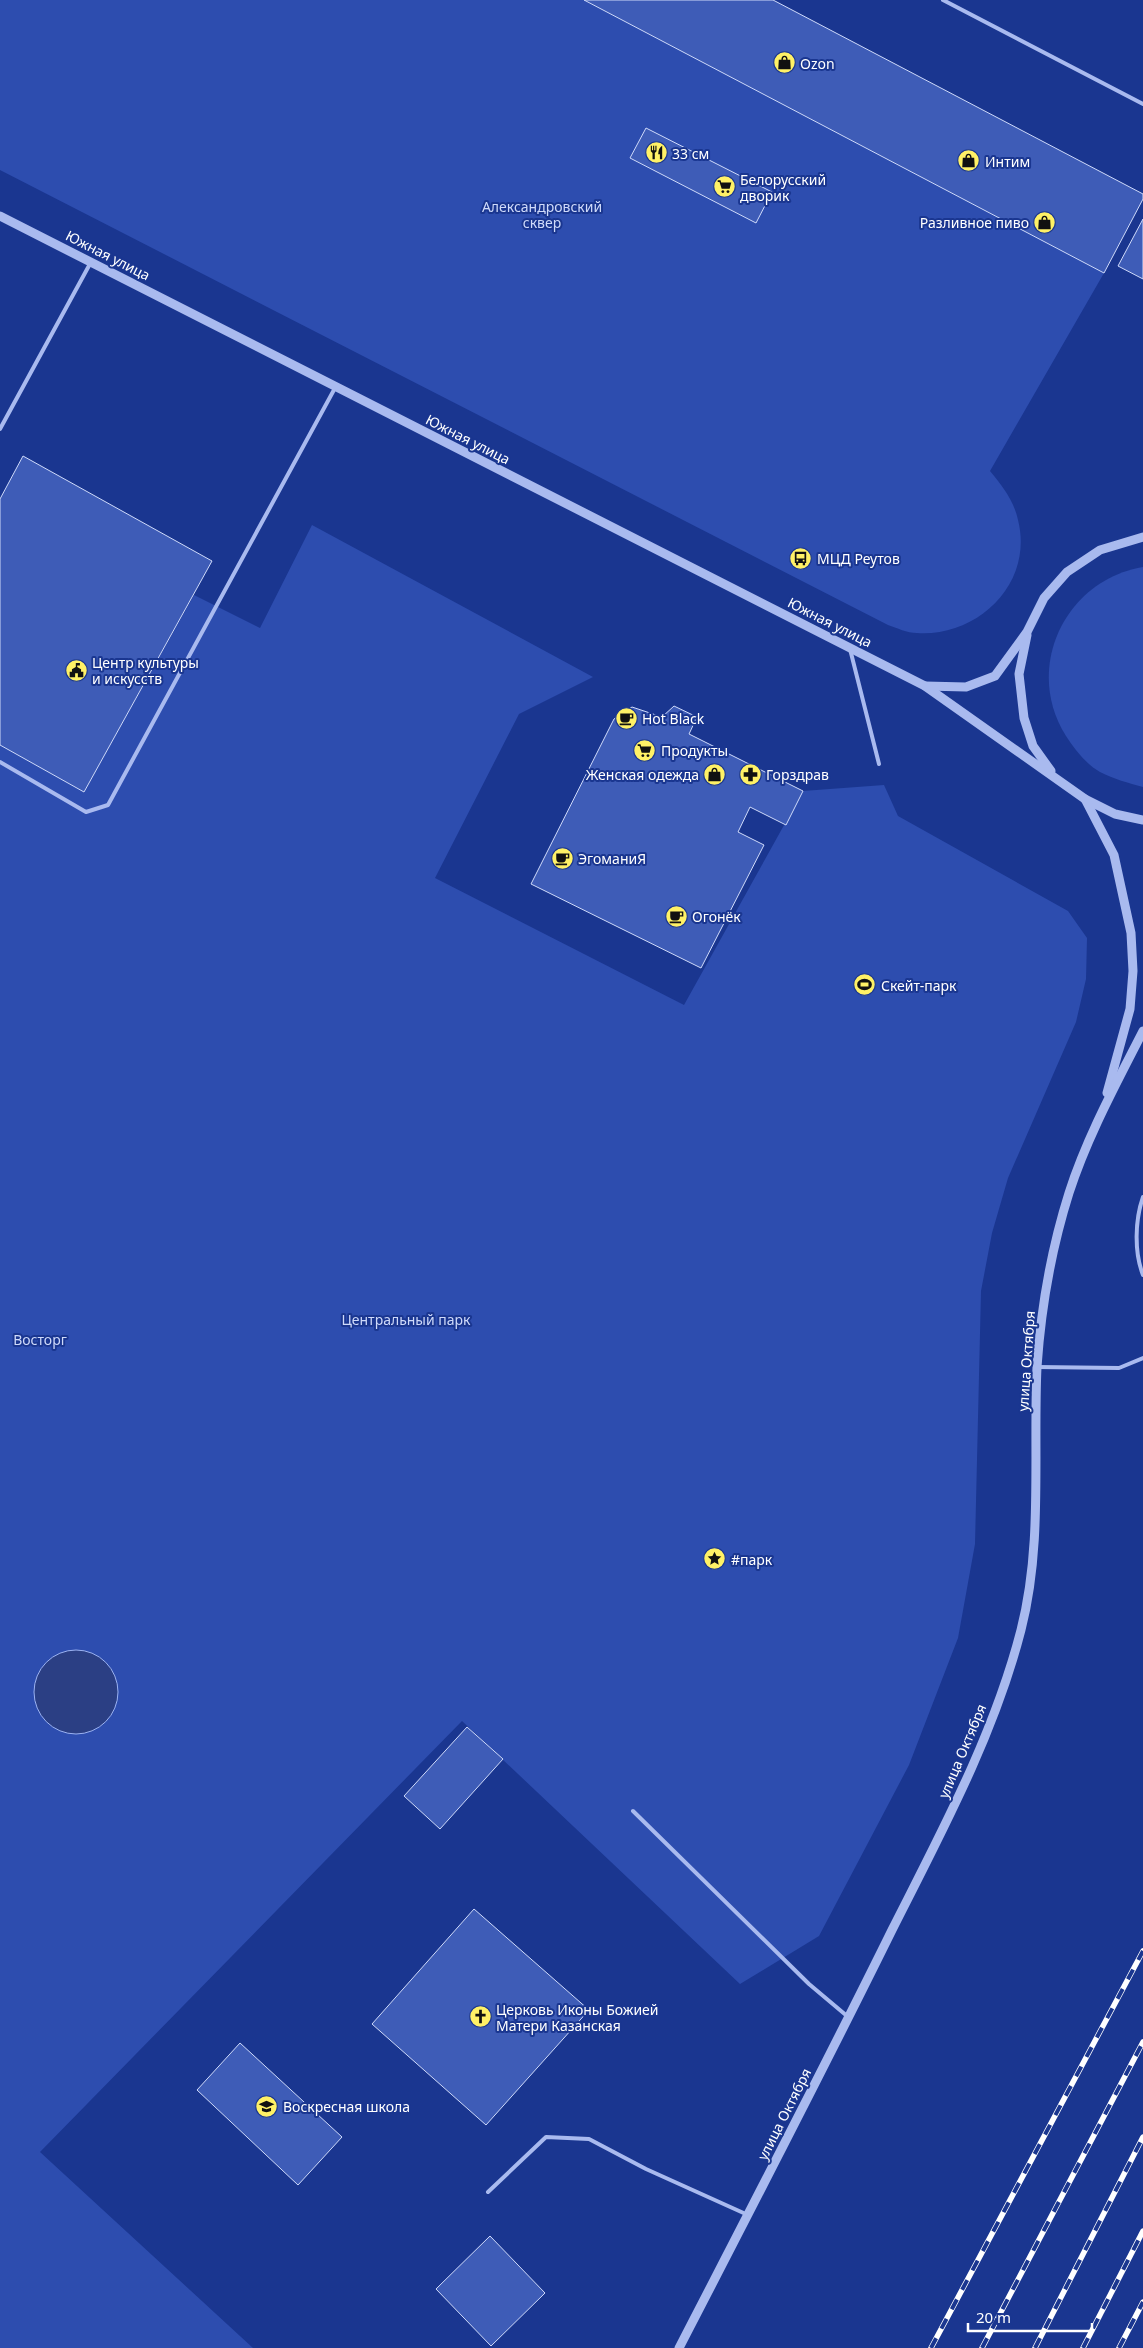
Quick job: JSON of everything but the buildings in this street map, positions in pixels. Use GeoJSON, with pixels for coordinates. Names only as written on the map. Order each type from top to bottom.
{"type":"FeatureCollection","features":[{"type":"Feature","properties":{"kind":"street","name":"Южная улица"},"geometry":{"type":"LineString","coordinates":[[0,216],[335,388],[925,686],[1085,798],[1115,814],[1143,820]]}},
{"type":"Feature","properties":{"kind":"street"},"geometry":{"type":"LineString","coordinates":[[925,686],[966,688],[995,676],[1027,632],[1044,598],[1067,572],[1100,550],[1143,537]]}},
{"type":"Feature","properties":{"kind":"street"},"geometry":{"type":"LineString","coordinates":[[1027,632],[1019,674],[1024,718],[1033,746],[1057,778]]}},
{"type":"Feature","properties":{"kind":"street","name":"улица Октября"},"geometry":{"type":"LineString","coordinates":[[1085,798],[1114,855],[1131,933],[1133,971],[1130,1008],[1101,1115]]}},
{"type":"Feature","properties":{"kind":"street","name":"улица Октября"},"geometry":{"type":"LineString","coordinates":[[679,2348],[849,2018],[958,1798],[1008,1677],[1022,1626],[1030,1580],[1034,1513],[1037,1367],[1046,1280],[1070,1190],[1101,1115],[1143,1031]]}},
{"type":"Feature","properties":{"kind":"lane"},"geometry":{"type":"LineString","coordinates":[[943,0],[1143,104]]}},
{"type":"Feature","properties":{"kind":"lane"},"geometry":{"type":"LineString","coordinates":[[0,428],[90,262]]}},
{"type":"Feature","properties":{"kind":"lane"},"geometry":{"type":"LineString","coordinates":[[0,762],[86,812],[108,805],[335,388]]}},
{"type":"Feature","properties":{"kind":"lane"},"geometry":{"type":"LineString","coordinates":[[850,647],[879,764]]}},
{"type":"Feature","properties":{"kind":"lane"},"geometry":{"type":"LineString","coordinates":[[1143,1197],[1138,1210],[1137,1242],[1143,1275]]}},
{"type":"Feature","properties":{"kind":"lane"},"geometry":{"type":"LineString","coordinates":[[1037,1367],[1119,1368],[1143,1358]]}},
{"type":"Feature","properties":{"kind":"lane"},"geometry":{"type":"LineString","coordinates":[[633,1811],[805,1980],[849,2018]]}},
{"type":"Feature","properties":{"kind":"lane"},"geometry":{"type":"LineString","coordinates":[[488,2192],[546,2137],[588,2139],[646,2169],[748,2215]]}},
{"type":"Feature","properties":{"kind":"green space","name":"Александровский сквер"},"geometry":{"type":"Polygon","coordinates":[[[0,0],[584,0],[1104,273],[990,471],[1011,500],[1018,520],[1021,543],[1018,565],[1009,584],[996,602],[980,616],[961,626],[940,632],[917,633],[888,625],[0,170],[0,0]]]}},
{"type":"Feature","properties":{"kind":"green space","name":"Центральный парк"},"geometry":{"type":"Polygon","coordinates":[[[312,525],[593,677],[519,714],[435,878],[684,1005],[803,791],[884,785],[898,816],[1068,911],[1087,938],[1086,979],[1076,1022],[1008,1178],[992,1233],[981,1291],[975,1544],[958,1638],[909,1765],[819,1936],[740,1984],[462,1721],[40,2152],[253,2348],[0,2348],[0,745],[84,792],[194,595],[260,628],[312,525]]]}},
{"type":"Feature","properties":{"kind":"green space"},"geometry":{"type":"Polygon","coordinates":[[[1143,567],[1143,787],[1121,781],[1100,772],[1081,756],[1066,736],[1054,710],[1049,683],[1051,656],[1059,631],[1073,608],[1092,589],[1116,575],[1143,567]]]}},
{"type":"Feature","properties":{"kind":"shaded area"},"geometry":{"type":"Polygon","coordinates":[[[76,1650],[92,1653],[106,1662],[115,1676],[118,1692],[115,1708],[106,1722],[92,1731],[76,1734],[60,1731],[46,1722],[37,1708],[34,1692],[37,1676],[46,1662],[60,1653],[76,1650]]]}},
{"type":"Feature","properties":{"kind":"railway"},"geometry":{"type":"LineString","coordinates":[[931,2348],[1143,1951]]}},
{"type":"Feature","properties":{"kind":"railway"},"geometry":{"type":"LineString","coordinates":[[982,2348],[1143,2042]]}},
{"type":"Feature","properties":{"kind":"railway"},"geometry":{"type":"LineString","coordinates":[[1035,2348],[1143,2137]]}},
{"type":"Feature","properties":{"kind":"railway"},"geometry":{"type":"LineString","coordinates":[[1083,2348],[1143,2231]]}},
{"type":"Feature","properties":{"kind":"railway"},"geometry":{"type":"LineString","coordinates":[[1119,2348],[1143,2302]]}},
{"type":"Feature","properties":{"kind":"place","name":"Ozon"},"geometry":{"type":"Point","coordinates":[784,63]}},
{"type":"Feature","properties":{"kind":"place","name":"33 см"},"geometry":{"type":"Point","coordinates":[656,153]}},
{"type":"Feature","properties":{"kind":"place","name":"Интим"},"geometry":{"type":"Point","coordinates":[969,161]}},
{"type":"Feature","properties":{"kind":"place","name":"Белорусский дворик"},"geometry":{"type":"Point","coordinates":[724,187]}},
{"type":"Feature","properties":{"kind":"place","name":"Разливное пиво"},"geometry":{"type":"Point","coordinates":[1045,222]}},
{"type":"Feature","properties":{"kind":"place","name":"МЦД Реутов"},"geometry":{"type":"Point","coordinates":[801,558]}},
{"type":"Feature","properties":{"kind":"place","name":"Центр культуры и искусств"},"geometry":{"type":"Point","coordinates":[76,670]}},
{"type":"Feature","properties":{"kind":"place","name":"Hot Black"},"geometry":{"type":"Point","coordinates":[626,718]}},
{"type":"Feature","properties":{"kind":"place","name":"Продукты"},"geometry":{"type":"Point","coordinates":[645,750]}},
{"type":"Feature","properties":{"kind":"place","name":"Женская одежда"},"geometry":{"type":"Point","coordinates":[715,774]}},
{"type":"Feature","properties":{"kind":"place","name":"Горздрав"},"geometry":{"type":"Point","coordinates":[750,774]}},
{"type":"Feature","properties":{"kind":"place","name":"ЭгоманиЯ"},"geometry":{"type":"Point","coordinates":[562,858]}},
{"type":"Feature","properties":{"kind":"place","name":"Огонёк"},"geometry":{"type":"Point","coordinates":[676,916]}},
{"type":"Feature","properties":{"kind":"place","name":"Скейт-парк"},"geometry":{"type":"Point","coordinates":[865,985]}},
{"type":"Feature","properties":{"kind":"place","name":"#парк"},"geometry":{"type":"Point","coordinates":[715,1559]}},
{"type":"Feature","properties":{"kind":"place","name":"Церковь Иконы Божией Матери Казанская"},"geometry":{"type":"Point","coordinates":[480,2017]}},
{"type":"Feature","properties":{"kind":"place","name":"Воскресная школа"},"geometry":{"type":"Point","coordinates":[267,2106]}},
{"type":"Feature","properties":{"kind":"park label","name":"Восторг"},"geometry":{"type":"Point","coordinates":[40,1339]}}]}
